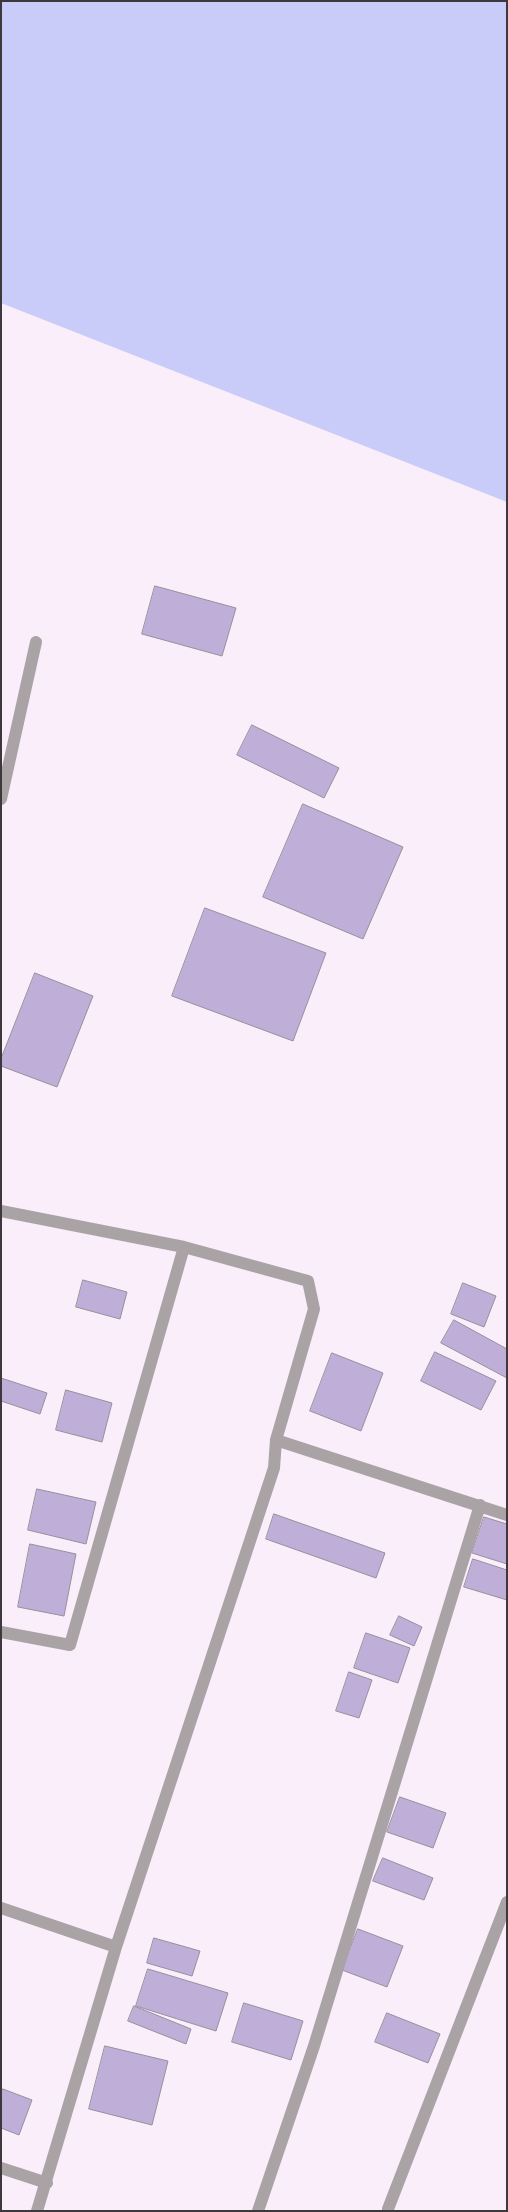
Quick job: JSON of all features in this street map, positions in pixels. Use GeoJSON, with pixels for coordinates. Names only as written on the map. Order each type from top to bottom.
{"type":"FeatureCollection","features":[{"type":"Feature","properties":{"kind":"street"},"geometry":{"type":"LineString","coordinates":[[1,799],[36,642]]}},
{"type":"Feature","properties":{"kind":"street"},"geometry":{"type":"LineString","coordinates":[[1,1211],[184,1247],[308,1280],[314,1309],[276,1440],[274,1468],[116,1947],[47,2183],[37,2211]]}},
{"type":"Feature","properties":{"kind":"street"},"geometry":{"type":"LineString","coordinates":[[1,1632],[70,1645],[184,1247]]}},
{"type":"Feature","properties":{"kind":"street"},"geometry":{"type":"LineString","coordinates":[[276,1440],[507,1515]]}},
{"type":"Feature","properties":{"kind":"street"},"geometry":{"type":"LineString","coordinates":[[258,2211],[314,2046],[480,1505]]}},
{"type":"Feature","properties":{"kind":"street"},"geometry":{"type":"LineString","coordinates":[[388,2209],[507,1902]]}},
{"type":"Feature","properties":{"kind":"street"},"geometry":{"type":"LineString","coordinates":[[1,1908],[116,1947]]}},
{"type":"Feature","properties":{"kind":"street"},"geometry":{"type":"LineString","coordinates":[[1,2168],[47,2183]]}},
{"type":"Feature","properties":{"kind":"water"},"geometry":{"type":"Polygon","coordinates":[[[1,1],[507,1],[507,502],[1,303],[1,1]]]}},
{"type":"Feature","properties":{"kind":"building"},"geometry":{"type":"Polygon","coordinates":[[[155,586],[236,608],[222,656],[142,634],[155,586]]]}},
{"type":"Feature","properties":{"kind":"building"},"geometry":{"type":"Polygon","coordinates":[[[252,725],[339,768],[324,798],[237,755],[252,725]]]}},
{"type":"Feature","properties":{"kind":"building"},"geometry":{"type":"Polygon","coordinates":[[[303,804],[403,847],[363,939],[263,897],[303,804]]]}},
{"type":"Feature","properties":{"kind":"building"},"geometry":{"type":"Polygon","coordinates":[[[205,908],[326,953],[293,1041],[172,996],[205,908]]]}},
{"type":"Feature","properties":{"kind":"building"},"geometry":{"type":"Polygon","coordinates":[[[35,973],[93,996],[57,1087],[1,1066],[1,1059],[35,973]]]}},
{"type":"Feature","properties":{"kind":"building"},"geometry":{"type":"Polygon","coordinates":[[[83,1280],[127,1292],[120,1319],[76,1307],[83,1280]]]}},
{"type":"Feature","properties":{"kind":"building"},"geometry":{"type":"Polygon","coordinates":[[[463,1283],[496,1296],[484,1327],[451,1314],[463,1283]]]}},
{"type":"Feature","properties":{"kind":"building"},"geometry":{"type":"Polygon","coordinates":[[[454,1320],[507,1349],[507,1378],[441,1343],[454,1320]]]}},
{"type":"Feature","properties":{"kind":"building"},"geometry":{"type":"Polygon","coordinates":[[[435,1352],[496,1381],[481,1410],[421,1381],[435,1352]]]}},
{"type":"Feature","properties":{"kind":"building"},"geometry":{"type":"Polygon","coordinates":[[[332,1353],[383,1373],[361,1431],[310,1411],[332,1353]]]}},
{"type":"Feature","properties":{"kind":"building"},"geometry":{"type":"Polygon","coordinates":[[[1,1378],[47,1393],[40,1414],[1,1401],[1,1378]]]}},
{"type":"Feature","properties":{"kind":"building"},"geometry":{"type":"Polygon","coordinates":[[[66,1390],[112,1403],[102,1442],[56,1430],[66,1390]]]}},
{"type":"Feature","properties":{"kind":"building"},"geometry":{"type":"Polygon","coordinates":[[[37,1489],[96,1502],[86,1544],[28,1530],[37,1489]]]}},
{"type":"Feature","properties":{"kind":"building"},"geometry":{"type":"Polygon","coordinates":[[[274,1514],[385,1553],[376,1578],[266,1539],[274,1514]]]}},
{"type":"Feature","properties":{"kind":"building"},"geometry":{"type":"Polygon","coordinates":[[[484,1517],[507,1524],[507,1564],[472,1553],[484,1517]]]}},
{"type":"Feature","properties":{"kind":"building"},"geometry":{"type":"Polygon","coordinates":[[[30,1544],[76,1554],[64,1616],[18,1607],[30,1544]]]}},
{"type":"Feature","properties":{"kind":"building"},"geometry":{"type":"Polygon","coordinates":[[[473,1559],[507,1570],[507,1600],[464,1587],[473,1559]]]}},
{"type":"Feature","properties":{"kind":"building"},"geometry":{"type":"Polygon","coordinates":[[[399,1616],[422,1627],[414,1646],[390,1635],[399,1616]]]}},
{"type":"Feature","properties":{"kind":"building"},"geometry":{"type":"Polygon","coordinates":[[[366,1633],[410,1648],[398,1683],[354,1668],[366,1633]]]}},
{"type":"Feature","properties":{"kind":"building"},"geometry":{"type":"Polygon","coordinates":[[[349,1672],[372,1680],[359,1718],[336,1711],[349,1672]]]}},
{"type":"Feature","properties":{"kind":"building"},"geometry":{"type":"Polygon","coordinates":[[[400,1797],[446,1813],[433,1848],[387,1832],[400,1797]]]}},
{"type":"Feature","properties":{"kind":"building"},"geometry":{"type":"Polygon","coordinates":[[[383,1858],[433,1878],[424,1900],[373,1881],[383,1858]]]}},
{"type":"Feature","properties":{"kind":"building"},"geometry":{"type":"Polygon","coordinates":[[[358,1929],[403,1946],[387,1987],[342,1970],[358,1929]]]}},
{"type":"Feature","properties":{"kind":"building"},"geometry":{"type":"Polygon","coordinates":[[[154,1938],[200,1951],[192,1976],[147,1963],[154,1938]]]}},
{"type":"Feature","properties":{"kind":"building"},"geometry":{"type":"Polygon","coordinates":[[[148,1969],[228,1993],[216,2031],[136,2006],[148,1969]]]}},
{"type":"Feature","properties":{"kind":"building"},"geometry":{"type":"Polygon","coordinates":[[[244,2003],[303,2021],[291,2060],[232,2042],[244,2003]]]}},
{"type":"Feature","properties":{"kind":"building"},"geometry":{"type":"Polygon","coordinates":[[[134,2006],[191,2029],[186,2044],[128,2021],[134,2006]]]}},
{"type":"Feature","properties":{"kind":"building"},"geometry":{"type":"Polygon","coordinates":[[[387,2013],[440,2034],[428,2063],[375,2042],[387,2013]]]}},
{"type":"Feature","properties":{"kind":"building"},"geometry":{"type":"Polygon","coordinates":[[[105,2046],[168,2061],[152,2125],[89,2109],[105,2046]]]}},
{"type":"Feature","properties":{"kind":"building"},"geometry":{"type":"Polygon","coordinates":[[[3,2089],[32,2100],[19,2135],[1,2128],[1,2094],[3,2089]]]}}]}
